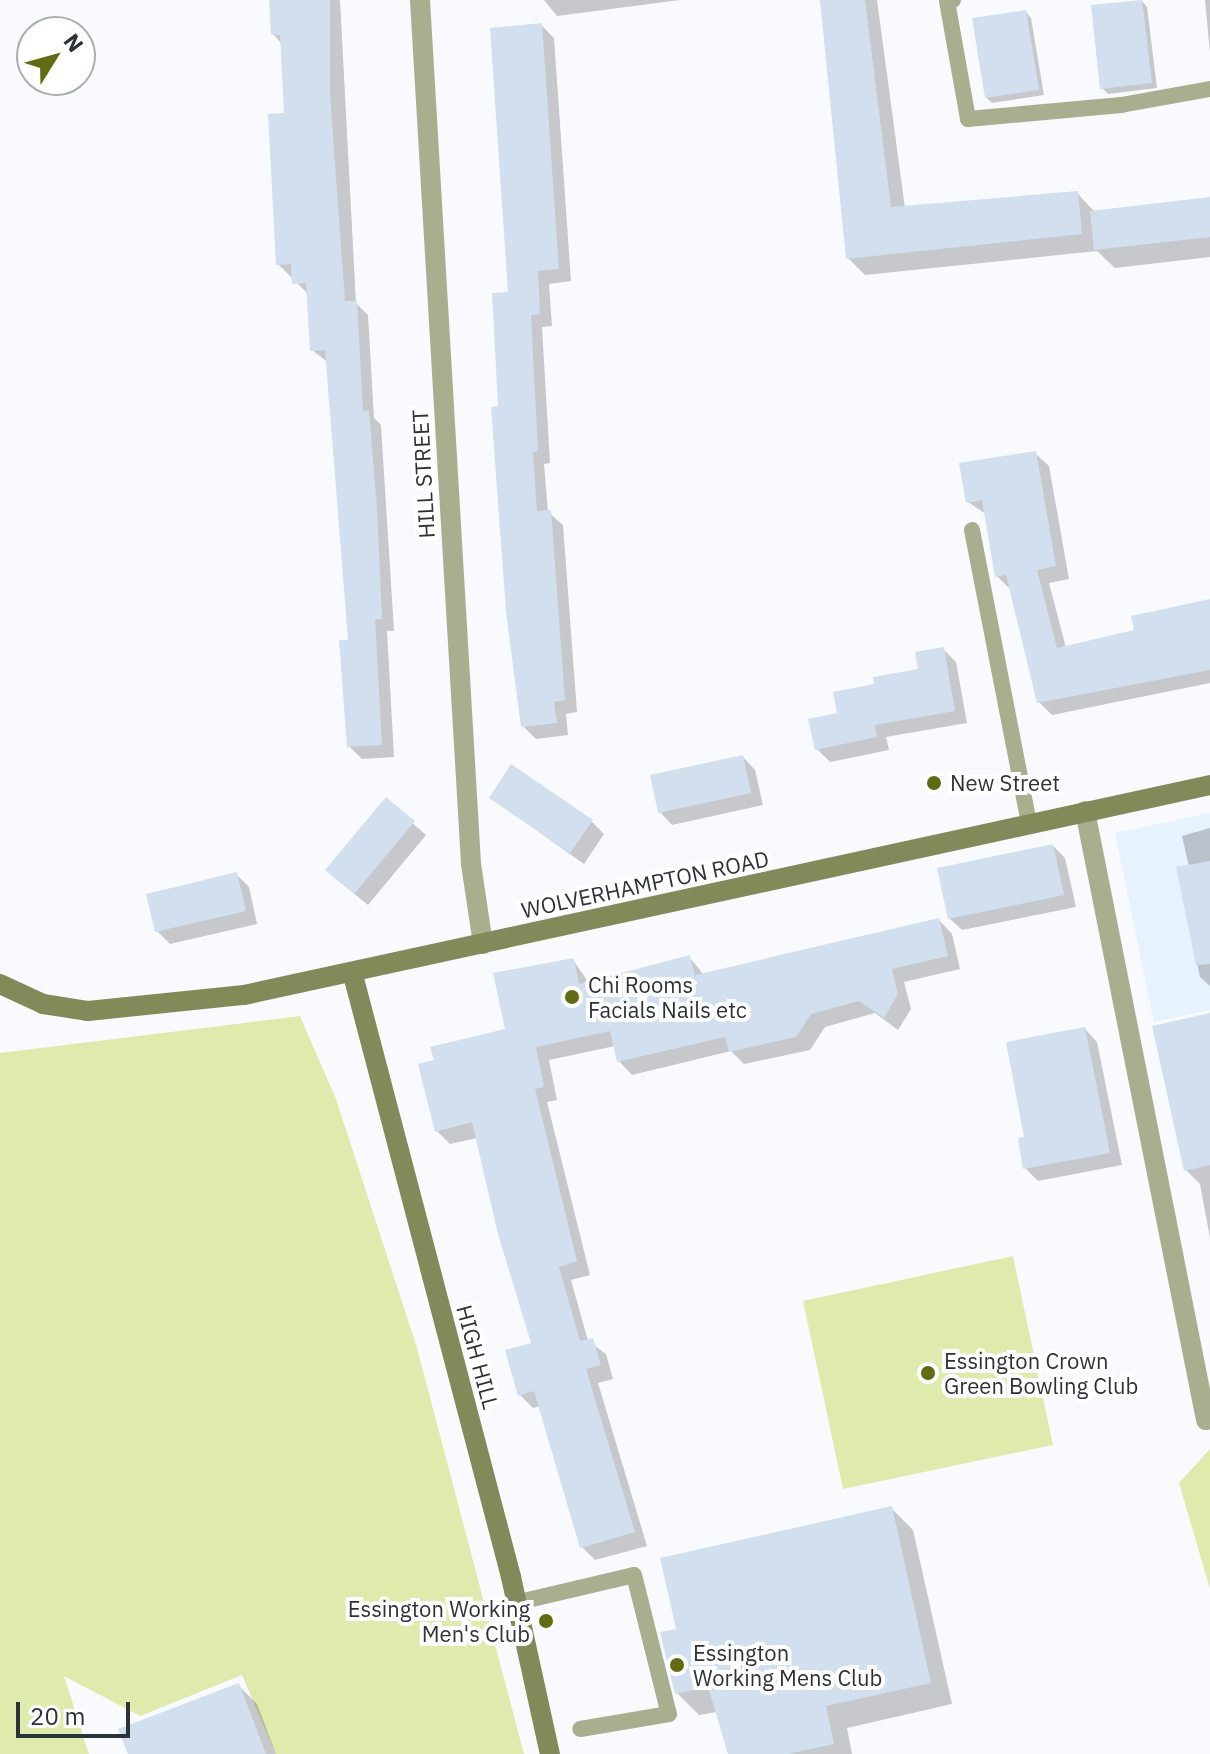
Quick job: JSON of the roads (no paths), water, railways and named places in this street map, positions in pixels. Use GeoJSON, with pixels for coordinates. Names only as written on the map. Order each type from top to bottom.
{"type":"FeatureCollection","features":[{"type":"Feature","properties":{"kind":"main road","name":"WOLVERHAMPTON ROAD"},"geometry":{"type":"LineString","coordinates":[[0,984],[43,1004],[88,1011],[244,995],[353,975],[1210,785]]}},
{"type":"Feature","properties":{"kind":"main road","name":"HIGH HILL"},"geometry":{"type":"LineString","coordinates":[[353,975],[515,1603],[550,1754]]}},
{"type":"Feature","properties":{"kind":"street","name":"HILL STREET"},"geometry":{"type":"LineString","coordinates":[[420,0],[471,864],[483,944]]}},
{"type":"Feature","properties":{"kind":"street"},"geometry":{"type":"LineString","coordinates":[[1085,811],[1206,1420]]}},
{"type":"Feature","properties":{"kind":"lane"},"geometry":{"type":"LineString","coordinates":[[953,0],[947,1],[968,119],[1121,105],[1210,89]]}},
{"type":"Feature","properties":{"kind":"lane"},"geometry":{"type":"LineString","coordinates":[[972,530],[1029,824]]}},
{"type":"Feature","properties":{"kind":"lane"},"geometry":{"type":"LineString","coordinates":[[515,1603],[634,1575],[669,1714],[580,1729]]}},
{"type":"Feature","properties":{"kind":"place","name":"New Street"},"geometry":{"type":"Point","coordinates":[934,783]}},
{"type":"Feature","properties":{"kind":"place","name":"Chi Rooms Facials Nails etc"},"geometry":{"type":"Point","coordinates":[572,997]}},
{"type":"Feature","properties":{"kind":"place","name":"Essington Crown Green Bowling Club"},"geometry":{"type":"Point","coordinates":[928,1373]}},
{"type":"Feature","properties":{"kind":"place","name":"Essington Working Men's Club"},"geometry":{"type":"Point","coordinates":[546,1621]}},
{"type":"Feature","properties":{"kind":"place","name":"Essington Working Mens Club"},"geometry":{"type":"Point","coordinates":[677,1665]}}]}
